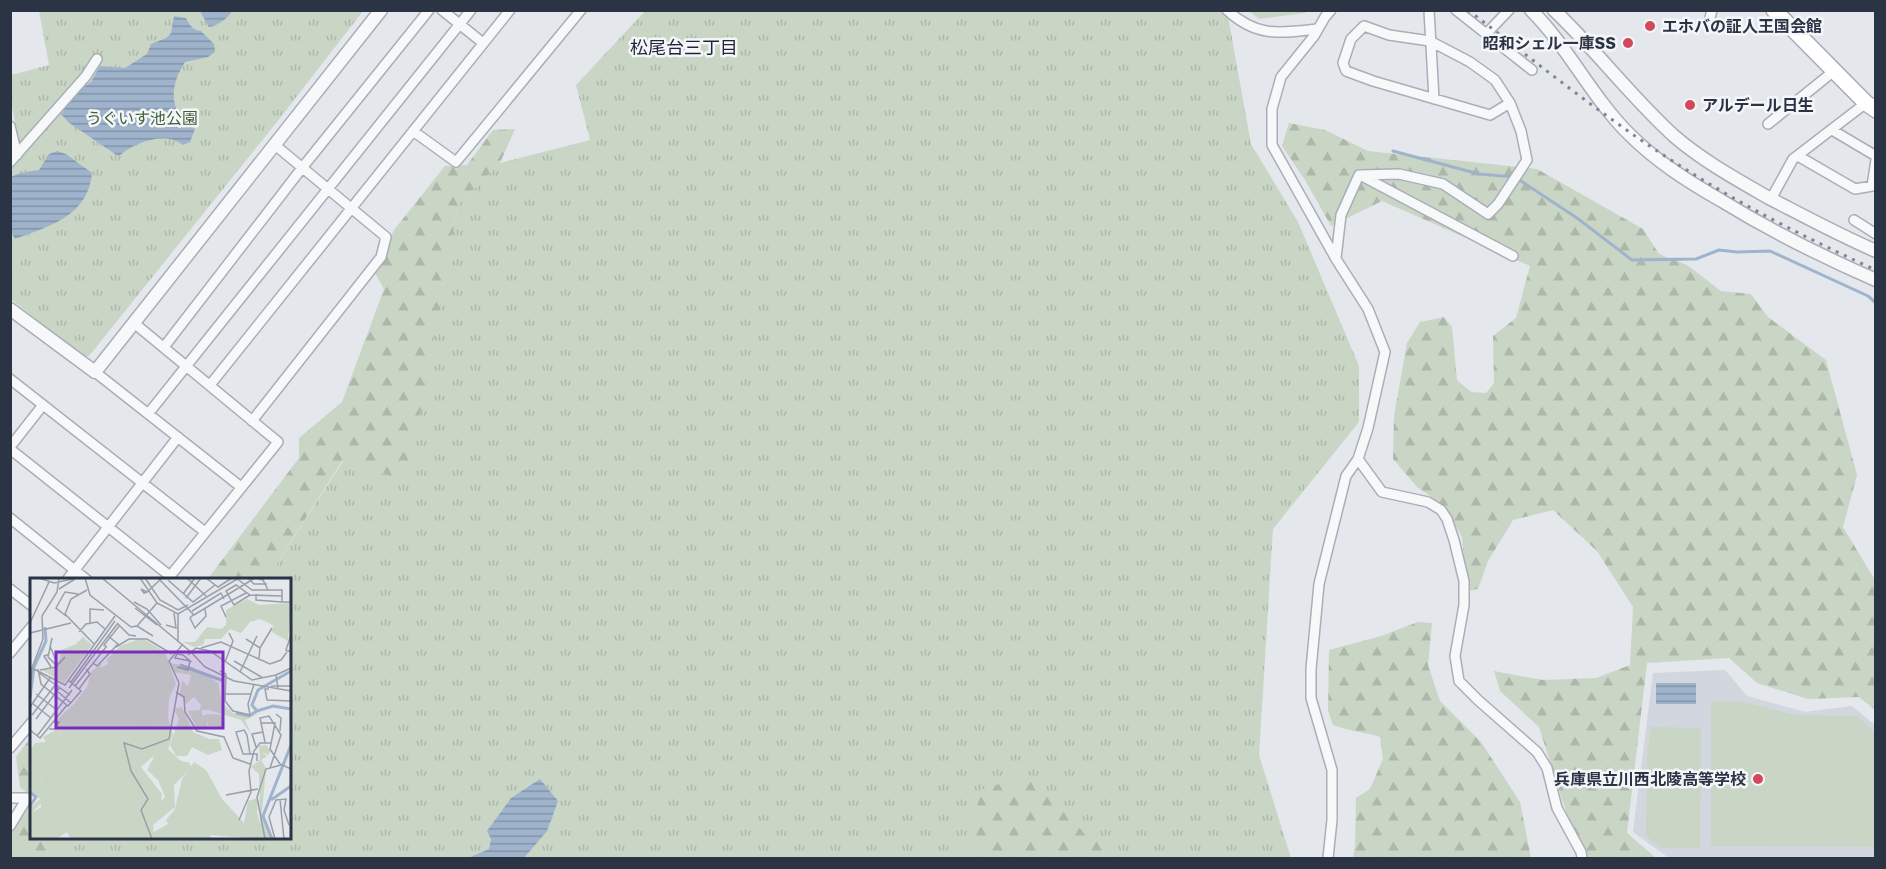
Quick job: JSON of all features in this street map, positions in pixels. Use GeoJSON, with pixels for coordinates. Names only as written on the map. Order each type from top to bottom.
{"type":"FeatureCollection","features":[{"type":"Feature","properties":{"kind":"main road"},"geometry":{"type":"LineString","coordinates":[[1774,10],[1870,106]]}},
{"type":"Feature","properties":{"kind":"street"},"geometry":{"type":"LineString","coordinates":[[95,372],[381,10]]}},
{"type":"Feature","properties":{"kind":"street"},"geometry":{"type":"LineString","coordinates":[[164,347],[302,168],[429,10]]}},
{"type":"Feature","properties":{"kind":"street"},"geometry":{"type":"LineString","coordinates":[[442,10],[483,44]]}},
{"type":"Feature","properties":{"kind":"street"},"geometry":{"type":"LineString","coordinates":[[148,414],[471,10]]}},
{"type":"Feature","properties":{"kind":"street"},"geometry":{"type":"LineString","coordinates":[[210,385],[510,10]]}},
{"type":"Feature","properties":{"kind":"street"},"geometry":{"type":"LineString","coordinates":[[413,131],[456,162],[581,10]]}},
{"type":"Feature","properties":{"kind":"street"},"geometry":{"type":"LineString","coordinates":[[1227,10],[1240,23],[1259,31],[1280,33],[1318,29]]}},
{"type":"Feature","properties":{"kind":"street"},"geometry":{"type":"LineString","coordinates":[[1328,858],[1332,820],[1332,770],[1311,698],[1311,669],[1319,584],[1346,476],[1358,459],[1368,428],[1385,352],[1368,309],[1336,259],[1272,145],[1272,109],[1281,76],[1331,10]]}},
{"type":"Feature","properties":{"kind":"street"},"geometry":{"type":"LineString","coordinates":[[1429,10],[1434,99]]}},
{"type":"Feature","properties":{"kind":"street"},"geometry":{"type":"LineString","coordinates":[[1456,10],[1532,70]]}},
{"type":"Feature","properties":{"kind":"street"},"geometry":{"type":"LineString","coordinates":[[1486,34],[1509,10]]}},
{"type":"Feature","properties":{"kind":"street"},"geometry":{"type":"LineString","coordinates":[[1531,10],[1551,32],[1614,118],[1634,139],[1666,166],[1754,220],[1875,279]]}},
{"type":"Feature","properties":{"kind":"street"},"geometry":{"type":"LineString","coordinates":[[1554,10],[1601,57],[1641,104],[1687,147],[1720,170],[1771,199],[1875,251]]}},
{"type":"Feature","properties":{"kind":"street"},"geometry":{"type":"LineString","coordinates":[[1709,22],[1712,10]]}},
{"type":"Feature","properties":{"kind":"street"},"geometry":{"type":"LineString","coordinates":[[1359,175],[1399,174],[1443,184],[1488,214],[1498,204],[1527,160],[1521,131],[1510,103],[1495,80],[1470,62],[1430,41],[1389,35],[1364,26],[1351,39],[1342,63],[1346,70],[1373,81],[1490,115],[1510,103]]}},
{"type":"Feature","properties":{"kind":"street"},"geometry":{"type":"LineString","coordinates":[[1580,70],[1586,57],[1594,55],[1601,57]]}},
{"type":"Feature","properties":{"kind":"street"},"geometry":{"type":"LineString","coordinates":[[14,158],[86,76],[97,59]]}},
{"type":"Feature","properties":{"kind":"street"},"geometry":{"type":"LineString","coordinates":[[1768,124],[1834,71]]}},
{"type":"Feature","properties":{"kind":"street"},"geometry":{"type":"LineString","coordinates":[[1771,199],[1793,159],[1870,106]]}},
{"type":"Feature","properties":{"kind":"street"},"geometry":{"type":"LineString","coordinates":[[10,126],[14,158]]}},
{"type":"Feature","properties":{"kind":"street"},"geometry":{"type":"LineString","coordinates":[[1798,156],[1855,189],[1872,186],[1875,158],[1832,130]]}},
{"type":"Feature","properties":{"kind":"street"},"geometry":{"type":"LineString","coordinates":[[252,421],[381,257],[386,237],[275,145]]}},
{"type":"Feature","properties":{"kind":"street"},"geometry":{"type":"LineString","coordinates":[[1336,259],[1341,215],[1359,175]]}},
{"type":"Feature","properties":{"kind":"street"},"geometry":{"type":"LineString","coordinates":[[1359,175],[1514,256]]}},
{"type":"Feature","properties":{"kind":"street"},"geometry":{"type":"LineString","coordinates":[[1854,220],[1875,234]]}},
{"type":"Feature","properties":{"kind":"street"},"geometry":{"type":"LineString","coordinates":[[10,309],[95,372],[241,487]]}},
{"type":"Feature","properties":{"kind":"street"},"geometry":{"type":"LineString","coordinates":[[44,405],[10,448],[169,578],[278,442],[134,323]]}},
{"type":"Feature","properties":{"kind":"street"},"geometry":{"type":"LineString","coordinates":[[10,379],[205,532]]}},
{"type":"Feature","properties":{"kind":"street"},"geometry":{"type":"LineString","coordinates":[[68,578],[178,437]]}},
{"type":"Feature","properties":{"kind":"street"},"geometry":{"type":"LineString","coordinates":[[1358,459],[1382,492],[1428,502],[1441,510],[1447,519],[1464,581],[1464,605],[1455,656],[1459,681],[1537,752],[1547,768],[1557,808],[1582,858]]}},
{"type":"Feature","properties":{"kind":"street"},"geometry":{"type":"LineString","coordinates":[[10,518],[86,578]]}},
{"type":"Feature","properties":{"kind":"street"},"geometry":{"type":"LineString","coordinates":[[10,589],[30,604]]}},
{"type":"Feature","properties":{"kind":"street"},"geometry":{"type":"LineString","coordinates":[[10,653],[30,628]]}},
{"type":"Feature","properties":{"kind":"street"},"geometry":{"type":"LineString","coordinates":[[10,748],[30,724]]}},
{"type":"Feature","properties":{"kind":"street"},"geometry":{"type":"LineString","coordinates":[[10,798],[27,798],[10,826]]}},
{"type":"Feature","properties":{"kind":"shaded area","name":"兵庫県立川西北陵高等学校"},"geometry":{"type":"Polygon","coordinates":[[[1725,670],[1747,696],[1805,712],[1852,706],[1875,725],[1875,858],[1669,858],[1633,832],[1653,673],[1725,670]]]}},
{"type":"Feature","properties":{"kind":"green space","name":"うぐいす池公園"},"geometry":{"type":"Polygon","coordinates":[[[39,11],[363,11],[89,356],[82,356],[11,299],[10,169],[17,164],[21,156],[11,101],[11,75],[49,65],[39,11]]]}},
{"type":"Feature","properties":{"kind":"green space"},"geometry":{"type":"Polygon","coordinates":[[[645,11],[1227,11],[1251,144],[1298,222],[1359,366],[1359,422],[1273,529],[1259,755],[1291,858],[58,858],[74,839],[291,839],[291,578],[268,578],[343,461],[393,477],[410,463],[458,205],[500,163],[590,140],[576,85],[645,11]]]}},
{"type":"Feature","properties":{"kind":"green space"},"geometry":{"type":"Polygon","coordinates":[[[1249,11],[1307,11],[1259,19],[1249,11]]]}},
{"type":"Feature","properties":{"kind":"green space"},"geometry":{"type":"Polygon","coordinates":[[[1289,123],[1325,130],[1368,151],[1537,169],[1643,229],[1659,254],[1687,265],[1721,291],[1751,294],[1768,317],[1826,360],[1857,475],[1843,527],[1875,580],[1875,710],[1859,697],[1808,699],[1757,683],[1729,658],[1647,663],[1627,833],[1656,858],[1589,858],[1570,824],[1539,727],[1500,691],[1494,671],[1543,680],[1596,678],[1630,665],[1633,607],[1597,551],[1553,510],[1513,520],[1488,561],[1478,589],[1467,591],[1462,537],[1443,505],[1417,487],[1393,459],[1394,416],[1407,343],[1420,322],[1444,317],[1452,327],[1457,380],[1471,392],[1486,393],[1494,383],[1493,336],[1516,318],[1530,266],[1382,201],[1331,226],[1305,180],[1282,146],[1289,123]]]}},
{"type":"Feature","properties":{"kind":"green space"},"geometry":{"type":"Polygon","coordinates":[[[515,129],[500,163],[458,205],[411,463],[393,477],[342,461],[268,578],[209,578],[299,458],[299,438],[342,402],[384,289],[375,273],[394,230],[445,166],[467,165],[493,130],[515,129]]]}},
{"type":"Feature","properties":{"kind":"green space"},"geometry":{"type":"Polygon","coordinates":[[[1418,622],[1432,623],[1428,665],[1440,701],[1481,742],[1520,802],[1531,858],[1353,858],[1356,798],[1370,789],[1383,759],[1380,737],[1333,725],[1328,711],[1329,650],[1381,636],[1418,622]]]}},
{"type":"Feature","properties":{"kind":"green space"},"geometry":{"type":"Polygon","coordinates":[[[1711,701],[1744,702],[1794,715],[1857,716],[1875,733],[1875,847],[1711,846],[1711,701]]]}},
{"type":"Feature","properties":{"kind":"green space"},"geometry":{"type":"Polygon","coordinates":[[[1651,727],[1701,728],[1700,848],[1661,848],[1646,836],[1647,753],[1651,727]]]}},
{"type":"Feature","properties":{"kind":"green space"},"geometry":{"type":"Polygon","coordinates":[[[30,738],[30,795],[20,787],[16,757],[30,738]]]}},
{"type":"Feature","properties":{"kind":"green space"},"geometry":{"type":"Polygon","coordinates":[[[1031,775],[1084,833],[1122,858],[972,858],[972,823],[982,789],[1031,775]]]}},
{"type":"Feature","properties":{"kind":"green space"},"geometry":{"type":"Polygon","coordinates":[[[30,803],[30,839],[74,839],[58,858],[11,858],[11,832],[30,803]]]}},
{"type":"Feature","properties":{"kind":"water"},"geometry":{"type":"Polygon","coordinates":[[[200,11],[232,11],[223,21],[209,27],[200,11]]]}},
{"type":"Feature","properties":{"kind":"water"},"geometry":{"type":"Polygon","coordinates":[[[174,16],[186,18],[192,27],[201,31],[214,44],[215,52],[208,57],[185,62],[176,81],[174,99],[176,107],[186,123],[195,129],[190,142],[183,145],[168,139],[150,140],[133,146],[119,156],[68,122],[62,115],[64,109],[82,88],[91,82],[100,66],[125,68],[147,54],[151,44],[166,38],[171,33],[174,16]]]}},
{"type":"Feature","properties":{"kind":"water"},"geometry":{"type":"Polygon","coordinates":[[[57,151],[66,154],[92,173],[89,188],[83,200],[65,217],[54,224],[15,239],[11,232],[11,177],[39,170],[49,154],[57,151]]]}},
{"type":"Feature","properties":{"kind":"water"},"geometry":{"type":"Polygon","coordinates":[[[1656,683],[1696,683],[1696,704],[1656,704],[1656,683]]]}},
{"type":"Feature","properties":{"kind":"water"},"geometry":{"type":"Polygon","coordinates":[[[540,779],[558,801],[547,831],[524,858],[468,858],[489,849],[491,839],[487,831],[511,798],[540,779]]]}},
{"type":"Feature","properties":{"kind":"waterway"},"geometry":{"type":"LineString","coordinates":[[1393,151],[1479,174],[1515,177],[1577,218],[1632,260],[1696,259],[1719,250],[1770,251],[1868,296],[1876,303]]}},
{"type":"Feature","properties":{"kind":"railway"},"geometry":{"type":"LineString","coordinates":[[1468,10],[1661,154],[1781,224],[1876,270]]}},
{"type":"Feature","properties":{"kind":"place","name":"エホバの証人王国会館"},"geometry":{"type":"Point","coordinates":[1650,26]}},
{"type":"Feature","properties":{"kind":"place","name":"昭和シェル一庫SS"},"geometry":{"type":"Point","coordinates":[1628,43]}},
{"type":"Feature","properties":{"kind":"place","name":"アルデール日生"},"geometry":{"type":"Point","coordinates":[1690,105]}},
{"type":"Feature","properties":{"kind":"place","name":"兵庫県立川西北陵高等学校"},"geometry":{"type":"Point","coordinates":[1758,779]}},
{"type":"Feature","properties":{"kind":"district","name":"松尾台三丁目"},"geometry":{"type":"Point","coordinates":[684,48]}}]}
